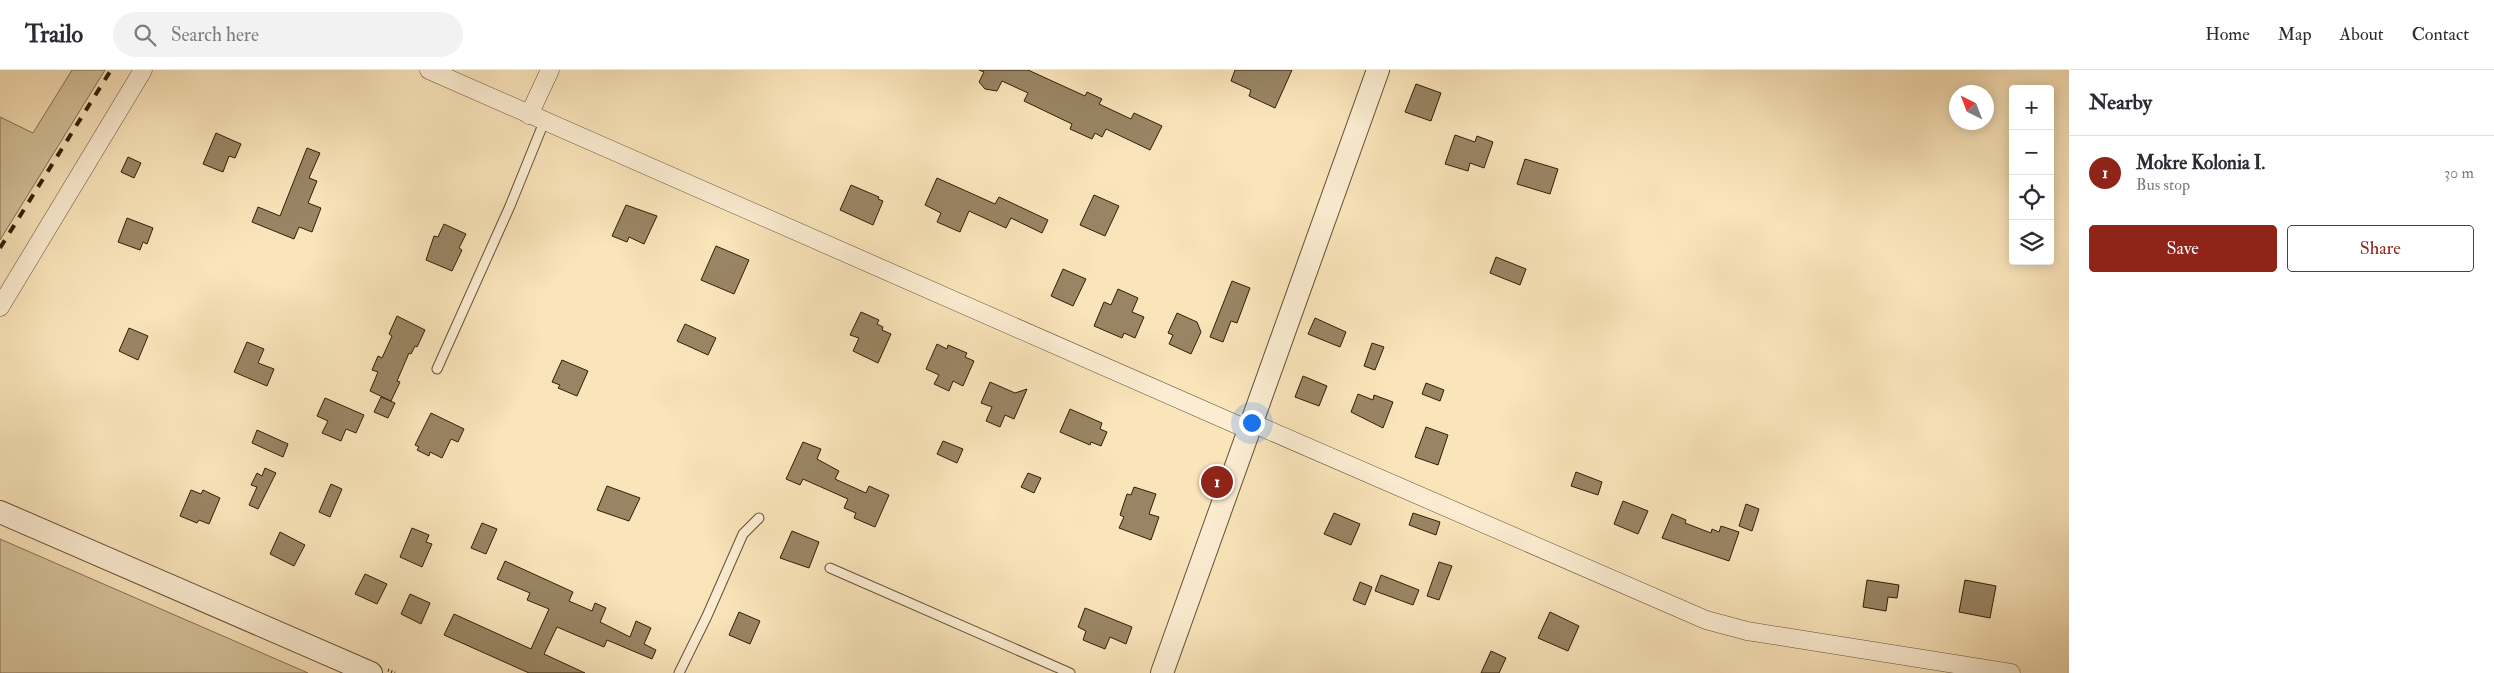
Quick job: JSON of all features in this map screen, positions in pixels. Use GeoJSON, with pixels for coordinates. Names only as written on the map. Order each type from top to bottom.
{"type":"FeatureCollection","features":[{"type":"Feature","properties":{"kind":"street"},"geometry":{"type":"LineString","coordinates":[[0,307],[143,70]]}},
{"type":"Feature","properties":{"kind":"street"},"geometry":{"type":"LineString","coordinates":[[430,70],[1250,427],[1706,620],[1746,631],[2011,673]]}},
{"type":"Feature","properties":{"kind":"street"},"geometry":{"type":"LineString","coordinates":[[537,118],[550,70]]}},
{"type":"Feature","properties":{"kind":"street"},"geometry":{"type":"LineString","coordinates":[[1162,673],[1378,70]]}},
{"type":"Feature","properties":{"kind":"street"},"geometry":{"type":"LineString","coordinates":[[0,512],[371,673]]}},
{"type":"Feature","properties":{"kind":"lane"},"geometry":{"type":"LineString","coordinates":[[437,369],[510,206],[537,118]]}},
{"type":"Feature","properties":{"kind":"lane"},"geometry":{"type":"LineString","coordinates":[[679,673],[707,616],[743,534],[759,518]]}},
{"type":"Feature","properties":{"kind":"lane"},"geometry":{"type":"LineString","coordinates":[[830,568],[1070,673]]}},
{"type":"Feature","properties":{"kind":"shaded area"},"geometry":{"type":"Polygon","coordinates":[[[72,70],[105,70],[0,240],[0,117],[33,133],[72,70]]]}},
{"type":"Feature","properties":{"kind":"shaded area"},"geometry":{"type":"Polygon","coordinates":[[[0,539],[308,673],[0,673],[0,539]]]}},
{"type":"Feature","properties":{"kind":"building"},"geometry":{"type":"Polygon","coordinates":[[[979,70],[1028,70],[1085,96],[1087,92],[1102,99],[1099,104],[1131,119],[1134,113],[1162,126],[1150,150],[1106,129],[1102,137],[1095,133],[1092,139],[1070,129],[1072,124],[1024,101],[1028,93],[1002,81],[997,91],[985,89],[979,82],[984,72],[979,70]]]}},
{"type":"Feature","properties":{"kind":"building"},"geometry":{"type":"Polygon","coordinates":[[[1235,70],[1292,70],[1275,108],[1249,96],[1251,90],[1231,81],[1235,70]]]}},
{"type":"Feature","properties":{"kind":"building"},"geometry":{"type":"Polygon","coordinates":[[[1416,84],[1441,93],[1431,121],[1405,112],[1416,84]]]}},
{"type":"Feature","properties":{"kind":"building"},"geometry":{"type":"Polygon","coordinates":[[[216,133],[241,144],[235,158],[229,156],[223,172],[203,164],[216,133]]]}},
{"type":"Feature","properties":{"kind":"building"},"geometry":{"type":"Polygon","coordinates":[[[1455,135],[1475,142],[1477,136],[1493,142],[1484,168],[1470,163],[1468,171],[1445,164],[1455,135]]]}},
{"type":"Feature","properties":{"kind":"building"},"geometry":{"type":"Polygon","coordinates":[[[307,148],[320,153],[309,178],[317,181],[308,203],[321,208],[312,232],[299,227],[294,239],[252,222],[258,207],[280,216],[307,148]]]}},
{"type":"Feature","properties":{"kind":"building"},"geometry":{"type":"Polygon","coordinates":[[[128,157],[141,163],[134,178],[121,172],[128,157]]]}},
{"type":"Feature","properties":{"kind":"building"},"geometry":{"type":"Polygon","coordinates":[[[1525,159],[1558,169],[1550,194],[1517,184],[1525,159]]]}},
{"type":"Feature","properties":{"kind":"building"},"geometry":{"type":"Polygon","coordinates":[[[937,178],[995,204],[999,197],[1048,220],[1042,233],[1011,218],[1006,228],[969,211],[960,232],[937,222],[941,213],[925,205],[937,178]]]}},
{"type":"Feature","properties":{"kind":"building"},"geometry":{"type":"Polygon","coordinates":[[[851,185],[879,197],[878,199],[883,201],[873,225],[840,210],[851,185]]]}},
{"type":"Feature","properties":{"kind":"building"},"geometry":{"type":"Polygon","coordinates":[[[1094,195],[1119,206],[1105,236],[1080,225],[1094,195]]]}},
{"type":"Feature","properties":{"kind":"building"},"geometry":{"type":"Polygon","coordinates":[[[626,205],[657,216],[644,244],[629,237],[627,242],[612,236],[626,205]]]}},
{"type":"Feature","properties":{"kind":"building"},"geometry":{"type":"Polygon","coordinates":[[[127,218],[153,228],[147,244],[143,242],[140,250],[118,242],[127,218]]]}},
{"type":"Feature","properties":{"kind":"building"},"geometry":{"type":"Polygon","coordinates":[[[444,224],[466,234],[459,248],[462,250],[452,271],[426,260],[434,236],[438,237],[444,224]]]}},
{"type":"Feature","properties":{"kind":"building"},"geometry":{"type":"Polygon","coordinates":[[[716,246],[749,260],[734,294],[701,280],[716,246]]]}},
{"type":"Feature","properties":{"kind":"building"},"geometry":{"type":"Polygon","coordinates":[[[1496,257],[1526,269],[1520,285],[1490,273],[1496,257]]]}},
{"type":"Feature","properties":{"kind":"building"},"geometry":{"type":"Polygon","coordinates":[[[1063,269],[1086,279],[1073,306],[1051,296],[1063,269]]]}},
{"type":"Feature","properties":{"kind":"building"},"geometry":{"type":"Polygon","coordinates":[[[1232,281],[1250,288],[1237,323],[1231,321],[1223,342],[1210,337],[1232,281]]]}},
{"type":"Feature","properties":{"kind":"building"},"geometry":{"type":"Polygon","coordinates":[[[1118,289],[1138,298],[1132,312],[1144,317],[1135,338],[1124,333],[1122,338],[1094,326],[1104,302],[1111,305],[1118,289]]]}},
{"type":"Feature","properties":{"kind":"building"},"geometry":{"type":"Polygon","coordinates":[[[861,312],[879,320],[877,324],[883,327],[882,330],[891,334],[878,363],[853,351],[859,338],[850,335],[861,312]]]}},
{"type":"Feature","properties":{"kind":"building"},"geometry":{"type":"Polygon","coordinates":[[[1177,313],[1197,322],[1201,332],[1191,354],[1169,344],[1173,335],[1168,333],[1177,313]]]}},
{"type":"Feature","properties":{"kind":"building"},"geometry":{"type":"Polygon","coordinates":[[[397,316],[425,330],[417,347],[415,346],[411,354],[409,353],[397,381],[400,382],[391,401],[370,391],[378,372],[372,370],[378,356],[382,358],[392,336],[389,334],[397,316]]]}},
{"type":"Feature","properties":{"kind":"building"},"geometry":{"type":"Polygon","coordinates":[[[1315,318],[1346,332],[1340,347],[1308,334],[1315,318]]]}},
{"type":"Feature","properties":{"kind":"building"},"geometry":{"type":"Polygon","coordinates":[[[685,324],[716,338],[708,355],[677,341],[685,324]]]}},
{"type":"Feature","properties":{"kind":"building"},"geometry":{"type":"Polygon","coordinates":[[[129,328],[148,336],[138,360],[119,351],[129,328]]]}},
{"type":"Feature","properties":{"kind":"building"},"geometry":{"type":"Polygon","coordinates":[[[247,342],[264,349],[258,363],[274,369],[267,386],[234,372],[247,342]]]}},
{"type":"Feature","properties":{"kind":"building"},"geometry":{"type":"Polygon","coordinates":[[[1372,343],[1384,347],[1375,370],[1364,366],[1372,343]]]}},
{"type":"Feature","properties":{"kind":"building"},"geometry":{"type":"Polygon","coordinates":[[[937,344],[947,349],[948,345],[967,353],[965,357],[974,361],[963,386],[953,381],[949,391],[934,384],[939,375],[926,369],[937,344]]]}},
{"type":"Feature","properties":{"kind":"building"},"geometry":{"type":"Polygon","coordinates":[[[562,360],[588,371],[577,396],[558,388],[560,385],[552,382],[562,360]]]}},
{"type":"Feature","properties":{"kind":"building"},"geometry":{"type":"Polygon","coordinates":[[[1303,376],[1327,386],[1319,406],[1295,397],[1303,376]]]}},
{"type":"Feature","properties":{"kind":"building"},"geometry":{"type":"Polygon","coordinates":[[[990,382],[1015,393],[1027,389],[1014,419],[1005,415],[1000,427],[986,421],[992,407],[981,403],[990,382]]]}},
{"type":"Feature","properties":{"kind":"building"},"geometry":{"type":"Polygon","coordinates":[[[1426,383],[1444,390],[1440,401],[1422,394],[1426,383]]]}},
{"type":"Feature","properties":{"kind":"building"},"geometry":{"type":"Polygon","coordinates":[[[1358,394],[1373,400],[1374,395],[1393,402],[1383,428],[1351,412],[1358,394]]]}},
{"type":"Feature","properties":{"kind":"building"},"geometry":{"type":"Polygon","coordinates":[[[381,397],[395,403],[388,418],[374,412],[381,397]]]}},
{"type":"Feature","properties":{"kind":"building"},"geometry":{"type":"Polygon","coordinates":[[[325,398],[364,415],[356,433],[346,429],[341,441],[322,433],[328,421],[317,416],[325,398]]]}},
{"type":"Feature","properties":{"kind":"building"},"geometry":{"type":"Polygon","coordinates":[[[1070,409],[1102,423],[1100,429],[1107,432],[1101,446],[1091,442],[1090,445],[1060,432],[1070,409]]]}},
{"type":"Feature","properties":{"kind":"building"},"geometry":{"type":"Polygon","coordinates":[[[431,413],[464,429],[458,442],[451,439],[442,458],[430,452],[429,456],[417,450],[419,447],[415,445],[431,413]]]}},
{"type":"Feature","properties":{"kind":"building"},"geometry":{"type":"Polygon","coordinates":[[[1426,427],[1448,435],[1438,465],[1415,457],[1426,427]]]}},
{"type":"Feature","properties":{"kind":"building"},"geometry":{"type":"Polygon","coordinates":[[[257,430],[288,444],[283,457],[252,443],[257,430]]]}},
{"type":"Feature","properties":{"kind":"building"},"geometry":{"type":"Polygon","coordinates":[[[943,441],[963,449],[957,463],[937,454],[943,441]]]}},
{"type":"Feature","properties":{"kind":"building"},"geometry":{"type":"Polygon","coordinates":[[[803,442],[821,449],[817,459],[839,471],[835,479],[866,493],[869,486],[889,495],[875,527],[854,518],[856,513],[844,508],[848,499],[803,479],[800,485],[786,479],[803,442]]]}},
{"type":"Feature","properties":{"kind":"building"},"geometry":{"type":"Polygon","coordinates":[[[265,468],[276,473],[258,509],[249,505],[257,487],[251,485],[257,473],[262,476],[265,468]]]}},
{"type":"Feature","properties":{"kind":"building"},"geometry":{"type":"Polygon","coordinates":[[[1576,472],[1602,482],[1598,495],[1571,486],[1576,472]]]}},
{"type":"Feature","properties":{"kind":"building"},"geometry":{"type":"Polygon","coordinates":[[[1028,473],[1041,478],[1034,493],[1021,487],[1028,473]]]}},
{"type":"Feature","properties":{"kind":"building"},"geometry":{"type":"Polygon","coordinates":[[[331,484],[342,489],[330,517],[319,512],[331,484]]]}},
{"type":"Feature","properties":{"kind":"building"},"geometry":{"type":"Polygon","coordinates":[[[607,486],[640,498],[629,521],[597,510],[607,486]]]}},
{"type":"Feature","properties":{"kind":"building"},"geometry":{"type":"Polygon","coordinates":[[[1134,487],[1156,494],[1149,514],[1159,517],[1151,540],[1119,528],[1124,517],[1120,515],[1127,494],[1131,495],[1134,487]]]}},
{"type":"Feature","properties":{"kind":"building"},"geometry":{"type":"Polygon","coordinates":[[[191,490],[201,494],[203,490],[220,498],[209,524],[199,520],[197,523],[180,516],[191,490]]]}},
{"type":"Feature","properties":{"kind":"building"},"geometry":{"type":"Polygon","coordinates":[[[1623,501],[1648,511],[1638,534],[1614,524],[1623,501]]]}},
{"type":"Feature","properties":{"kind":"building"},"geometry":{"type":"Polygon","coordinates":[[[1746,504],[1759,509],[1752,531],[1739,526],[1746,504]]]}},
{"type":"Feature","properties":{"kind":"building"},"geometry":{"type":"Polygon","coordinates":[[[1334,513],[1360,524],[1351,545],[1324,534],[1334,513]]]}},
{"type":"Feature","properties":{"kind":"building"},"geometry":{"type":"Polygon","coordinates":[[[1413,513],[1440,522],[1436,535],[1409,525],[1413,513]]]}},
{"type":"Feature","properties":{"kind":"building"},"geometry":{"type":"Polygon","coordinates":[[[1672,514],[1686,520],[1685,523],[1711,533],[1712,529],[1719,532],[1721,526],[1739,532],[1729,561],[1662,538],[1672,514]]]}},
{"type":"Feature","properties":{"kind":"building"},"geometry":{"type":"Polygon","coordinates":[[[482,523],[497,529],[486,554],[471,548],[482,523]]]}},
{"type":"Feature","properties":{"kind":"building"},"geometry":{"type":"Polygon","coordinates":[[[412,528],[429,535],[426,542],[432,544],[422,567],[400,557],[412,528]]]}},
{"type":"Feature","properties":{"kind":"building"},"geometry":{"type":"Polygon","coordinates":[[[792,531],[819,542],[809,568],[780,558],[792,531]]]}},
{"type":"Feature","properties":{"kind":"building"},"geometry":{"type":"Polygon","coordinates":[[[280,532],[305,545],[294,566],[270,554],[280,532]]]}},
{"type":"Feature","properties":{"kind":"building"},"geometry":{"type":"Polygon","coordinates":[[[505,561],[573,592],[569,601],[592,611],[595,603],[606,608],[600,622],[630,637],[636,621],[651,628],[644,644],[656,650],[652,659],[607,640],[604,647],[557,627],[544,654],[585,673],[529,673],[444,635],[454,614],[531,649],[549,609],[527,600],[530,593],[497,579],[505,561]]]}},
{"type":"Feature","properties":{"kind":"building"},"geometry":{"type":"Polygon","coordinates":[[[1439,562],[1452,566],[1439,600],[1427,596],[1439,562]]]}},
{"type":"Feature","properties":{"kind":"building"},"geometry":{"type":"Polygon","coordinates":[[[365,574],[387,584],[377,604],[355,594],[365,574]]]}},
{"type":"Feature","properties":{"kind":"building"},"geometry":{"type":"Polygon","coordinates":[[[1381,575],[1419,590],[1413,605],[1375,591],[1381,575]]]}},
{"type":"Feature","properties":{"kind":"building"},"geometry":{"type":"Polygon","coordinates":[[[1867,580],[1899,585],[1897,598],[1888,597],[1886,611],[1863,607],[1867,580]]]}},
{"type":"Feature","properties":{"kind":"building"},"geometry":{"type":"Polygon","coordinates":[[[1965,580],[1996,586],[1990,618],[1959,612],[1965,580]]]}},
{"type":"Feature","properties":{"kind":"building"},"geometry":{"type":"Polygon","coordinates":[[[1360,582],[1372,587],[1365,605],[1353,600],[1360,582]]]}},
{"type":"Feature","properties":{"kind":"building"},"geometry":{"type":"Polygon","coordinates":[[[410,594],[430,603],[421,624],[401,614],[410,594]]]}},
{"type":"Feature","properties":{"kind":"building"},"geometry":{"type":"Polygon","coordinates":[[[1085,608],[1132,627],[1126,644],[1110,637],[1105,649],[1083,640],[1086,631],[1078,627],[1085,608]]]}},
{"type":"Feature","properties":{"kind":"building"},"geometry":{"type":"Polygon","coordinates":[[[739,612],[760,621],[750,644],[729,635],[739,612]]]}},
{"type":"Feature","properties":{"kind":"building"},"geometry":{"type":"Polygon","coordinates":[[[1550,612],[1579,626],[1568,651],[1538,638],[1550,612]]]}},
{"type":"Feature","properties":{"kind":"building"},"geometry":{"type":"Polygon","coordinates":[[[1491,651],[1506,658],[1499,673],[1481,673],[1491,651]]]}},
{"type":"Feature","properties":{"kind":"railway"},"geometry":{"type":"LineString","coordinates":[[0,248],[111,70]]}},
{"type":"Feature","properties":{"kind":"place","name":"Mokre Kolonia I."},"geometry":{"type":"Point","coordinates":[1217,482]}}]}
